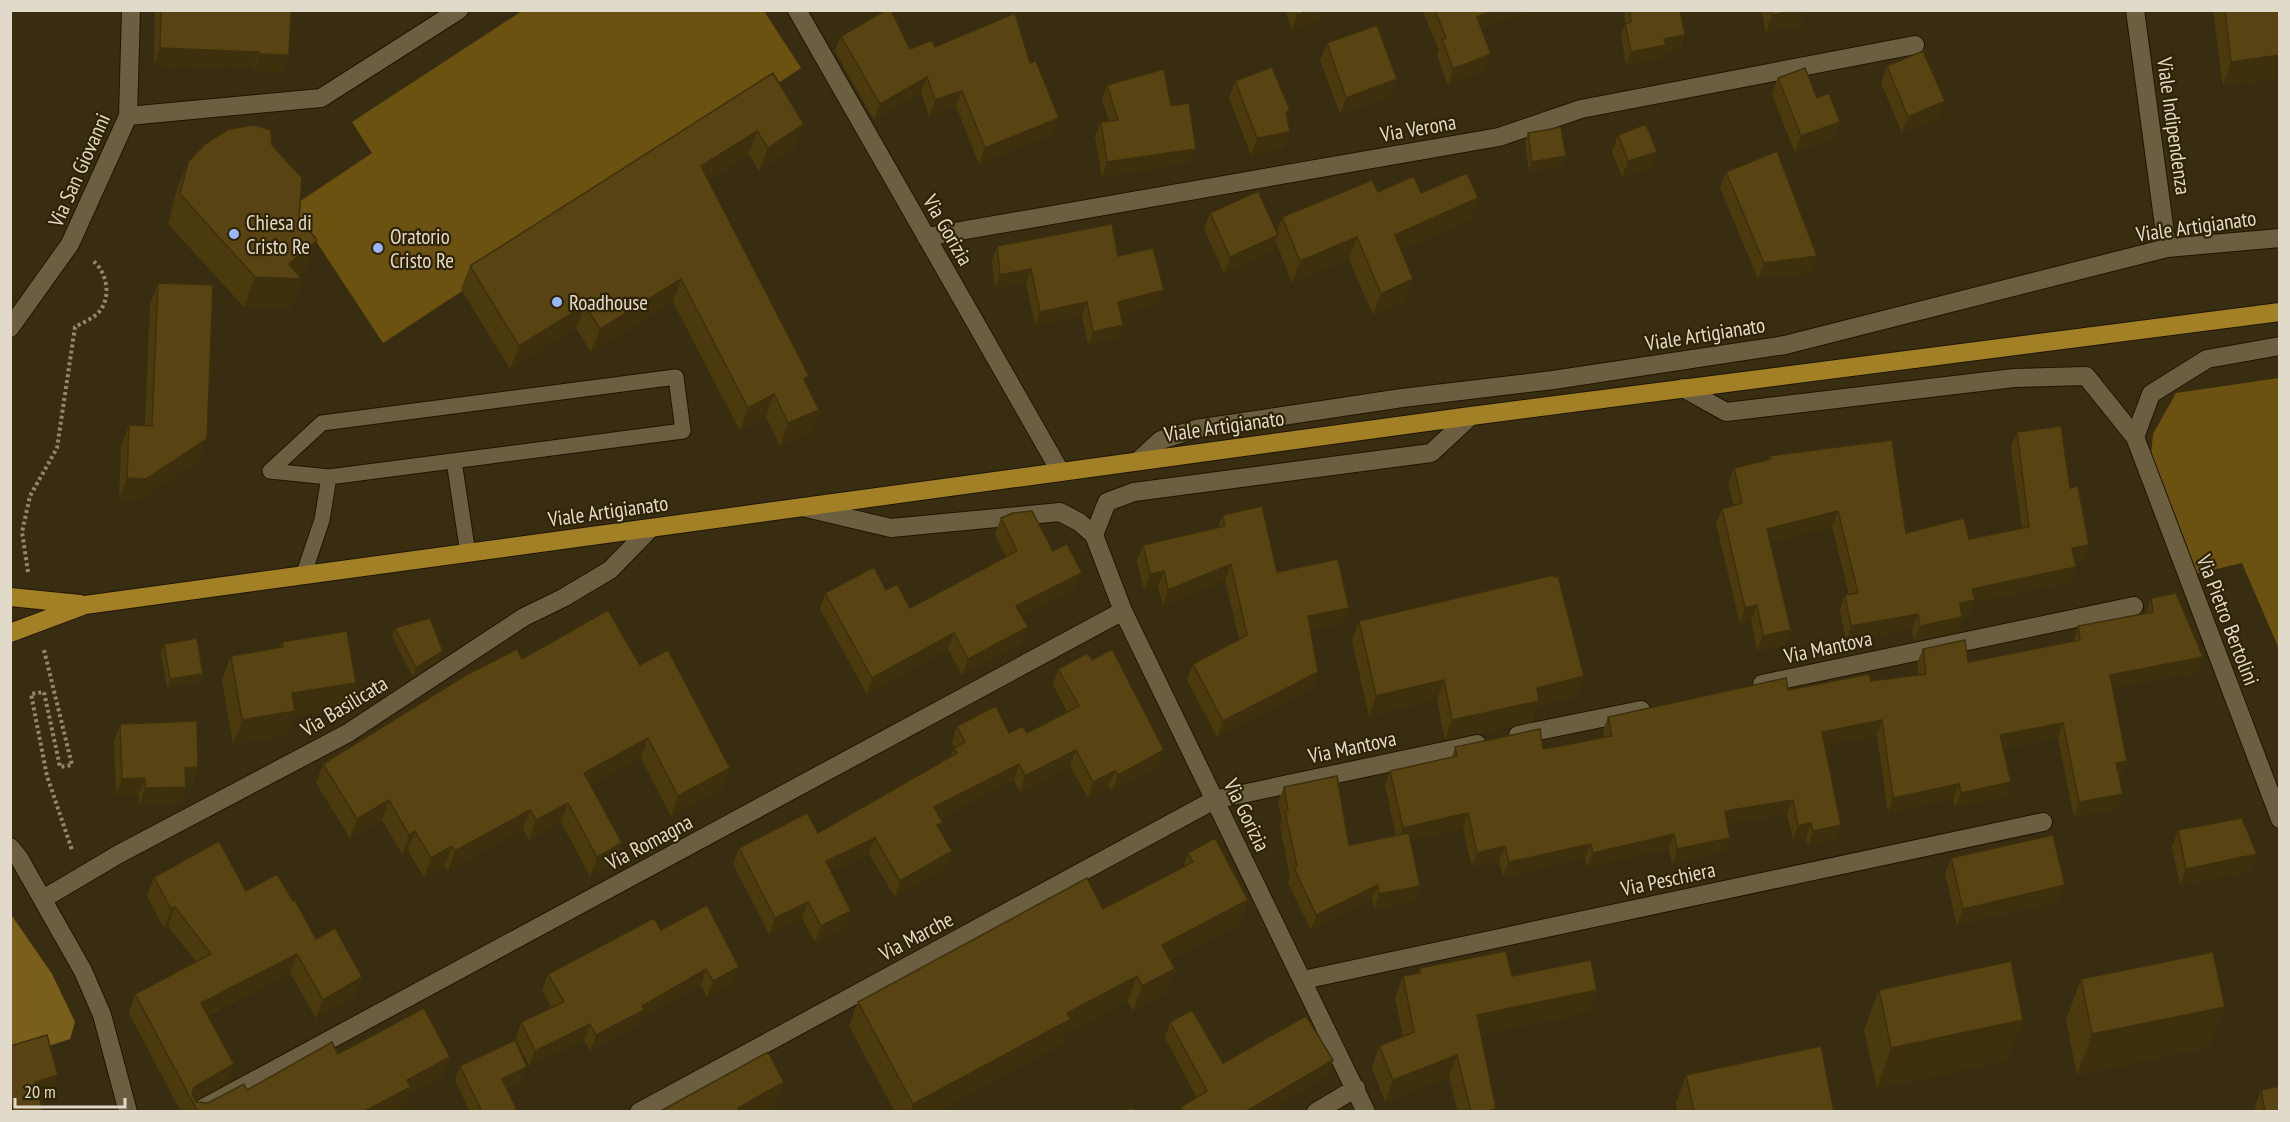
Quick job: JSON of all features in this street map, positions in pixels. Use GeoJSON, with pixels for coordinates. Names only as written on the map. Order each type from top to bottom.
{"type":"FeatureCollection","features":[{"type":"Feature","properties":{"kind":"main road","name":"Viale Artigianato"},"geometry":{"type":"LineString","coordinates":[[10,633],[85,605],[468,554],[797,506],[1471,416],[2280,312]]}},
{"type":"Feature","properties":{"kind":"main road","name":"Viale Artigianato"},"geometry":{"type":"LineString","coordinates":[[10,597],[85,605]]}},
{"type":"Feature","properties":{"kind":"street","name":"Via San Giovanni"},"geometry":{"type":"LineString","coordinates":[[10,328],[70,244],[128,116],[131,10]]}},
{"type":"Feature","properties":{"kind":"street"},"geometry":{"type":"LineString","coordinates":[[128,116],[321,98],[459,10]]}},
{"type":"Feature","properties":{"kind":"street","name":"Via Gorizia"},"geometry":{"type":"LineString","coordinates":[[797,10],[1060,471]]}},
{"type":"Feature","properties":{"kind":"street","name":"Viale Indipendenza"},"geometry":{"type":"LineString","coordinates":[[2135,10],[2167,248]]}},
{"type":"Feature","properties":{"kind":"street","name":"Via Verona"},"geometry":{"type":"LineString","coordinates":[[926,237],[1499,137],[1581,109],[1915,45]]}},
{"type":"Feature","properties":{"kind":"street","name":"Viale Artigianato"},"geometry":{"type":"LineString","coordinates":[[1138,461],[1161,440],[1196,429],[1785,345],[2167,248],[2280,238]]}},
{"type":"Feature","properties":{"kind":"street"},"geometry":{"type":"LineString","coordinates":[[2135,437],[2151,394],[2207,359],[2280,346]]}},
{"type":"Feature","properties":{"kind":"street","name":"Via Pietro Bertolini"},"geometry":{"type":"LineString","coordinates":[[1683,388],[1726,412],[2014,378],[2086,376],[2135,437],[2280,819]]}},
{"type":"Feature","properties":{"kind":"street"},"geometry":{"type":"LineString","coordinates":[[797,506],[891,528],[1060,512],[1079,522],[1094,535],[1107,502],[1134,492],[1431,453],[1471,416]]}},
{"type":"Feature","properties":{"kind":"street","name":"Via Basilicata"},"geometry":{"type":"LineString","coordinates":[[43,899],[81,876],[348,733],[524,616],[563,598],[610,570],[651,528]]}},
{"type":"Feature","properties":{"kind":"street","name":"Via Gorizia"},"geometry":{"type":"LineString","coordinates":[[1094,535],[1123,611],[1366,1112]]}},
{"type":"Feature","properties":{"kind":"street","name":"Via Mantova"},"geometry":{"type":"LineString","coordinates":[[1750,687],[2134,606]]}},
{"type":"Feature","properties":{"kind":"street","name":"Via Romagna"},"geometry":{"type":"LineString","coordinates":[[196,1112],[1123,611]]}},
{"type":"Feature","properties":{"kind":"street","name":"Via Mantova"},"geometry":{"type":"LineString","coordinates":[[1214,800],[1657,706]]}},
{"type":"Feature","properties":{"kind":"street","name":"Via Marche"},"geometry":{"type":"LineString","coordinates":[[639,1112],[1214,800]]}},
{"type":"Feature","properties":{"kind":"street","name":"Via Peschiera"},"geometry":{"type":"LineString","coordinates":[[1303,980],[2043,822]]}},
{"type":"Feature","properties":{"kind":"street"},"geometry":{"type":"LineString","coordinates":[[10,847],[43,899],[83,971],[102,1015],[128,1112]]}},
{"type":"Feature","properties":{"kind":"street"},"geometry":{"type":"LineString","coordinates":[[10,870],[43,899]]}},
{"type":"Feature","properties":{"kind":"street"},"geometry":{"type":"LineString","coordinates":[[1316,1112],[1356,1088]]}},
{"type":"Feature","properties":{"kind":"lane"},"geometry":{"type":"LineString","coordinates":[[676,377],[683,431],[329,477],[270,471],[322,423],[676,377]]}},
{"type":"Feature","properties":{"kind":"lane"},"geometry":{"type":"LineString","coordinates":[[454,460],[468,554]]}},
{"type":"Feature","properties":{"kind":"lane"},"geometry":{"type":"LineString","coordinates":[[303,576],[322,520],[329,477]]}},
{"type":"Feature","properties":{"kind":"path"},"geometry":{"type":"LineString","coordinates":[[28,572],[22,532],[30,496],[57,448],[75,327],[100,311],[107,294],[104,277],[97,264],[70,244]]}},
{"type":"Feature","properties":{"kind":"path"},"geometry":{"type":"LineString","coordinates":[[44,650],[72,765],[60,767],[44,692],[31,694],[47,776],[81,876]]}},
{"type":"Feature","properties":{"kind":"shaded area"},"geometry":{"type":"Polygon","coordinates":[[[522,11],[764,11],[801,68],[383,343],[293,206],[372,153],[352,122],[522,11]]]}},
{"type":"Feature","properties":{"kind":"shaded area"},"geometry":{"type":"Polygon","coordinates":[[[2279,378],[2279,649],[2242,563],[2195,574],[2151,455],[2153,434],[2176,393],[2279,378]]]}},
{"type":"Feature","properties":{"kind":"shaded area"},"geometry":{"type":"Polygon","coordinates":[[[10,913],[52,974],[75,1022],[70,1039],[11,1058],[10,913]]]}},
{"type":"Feature","properties":{"kind":"building"},"geometry":{"type":"Polygon","coordinates":[[[161,10],[291,10],[289,55],[160,48],[161,10]]]}},
{"type":"Feature","properties":{"kind":"building"},"geometry":{"type":"Polygon","coordinates":[[[886,10],[891,10],[910,49],[932,40],[935,47],[1015,13],[1030,63],[1036,61],[1059,118],[985,148],[962,91],[935,100],[927,77],[880,104],[841,36],[886,10]]]}},
{"type":"Feature","properties":{"kind":"building"},"geometry":{"type":"Polygon","coordinates":[[[1296,10],[1309,10],[1297,15],[1296,10]]]}},
{"type":"Feature","properties":{"kind":"building"},"geometry":{"type":"Polygon","coordinates":[[[1435,10],[1495,10],[1477,17],[1491,54],[1453,69],[1442,39],[1446,38],[1435,10]]]}},
{"type":"Feature","properties":{"kind":"building"},"geometry":{"type":"Polygon","coordinates":[[[1630,10],[1680,10],[1685,35],[1664,39],[1666,45],[1631,52],[1625,24],[1631,22],[1630,10]]]}},
{"type":"Feature","properties":{"kind":"building"},"geometry":{"type":"Polygon","coordinates":[[[1771,10],[1798,10],[1772,15],[1771,10]]]}},
{"type":"Feature","properties":{"kind":"building"},"geometry":{"type":"Polygon","coordinates":[[[2225,10],[2280,10],[2280,55],[2231,62],[2225,10]]]}},
{"type":"Feature","properties":{"kind":"building"},"geometry":{"type":"Polygon","coordinates":[[[1377,25],[1397,79],[1346,98],[1327,43],[1377,25]]]}},
{"type":"Feature","properties":{"kind":"building"},"geometry":{"type":"Polygon","coordinates":[[[1923,51],[1945,101],[1908,117],[1887,66],[1923,51]]]}},
{"type":"Feature","properties":{"kind":"building"},"geometry":{"type":"Polygon","coordinates":[[[1272,67],[1290,110],[1286,112],[1290,132],[1257,138],[1235,81],[1272,67]]]}},
{"type":"Feature","properties":{"kind":"building"},"geometry":{"type":"Polygon","coordinates":[[[1805,68],[1817,98],[1829,93],[1840,122],[1801,136],[1778,78],[1805,68]]]}},
{"type":"Feature","properties":{"kind":"building"},"geometry":{"type":"Polygon","coordinates":[[[1164,69],[1171,106],[1189,103],[1196,149],[1107,162],[1101,122],[1118,120],[1107,85],[1164,69]]]}},
{"type":"Feature","properties":{"kind":"building"},"geometry":{"type":"Polygon","coordinates":[[[773,73],[804,124],[768,148],[757,131],[701,166],[809,376],[804,379],[819,410],[788,423],[774,394],[748,408],[681,279],[600,329],[585,305],[519,346],[470,266],[773,73]]]}},
{"type":"Feature","properties":{"kind":"building"},"geometry":{"type":"Polygon","coordinates":[[[1646,124],[1657,152],[1628,161],[1618,135],[1646,124]]]}},
{"type":"Feature","properties":{"kind":"building","name":"Chiesa di Cristo Re"},"geometry":{"type":"Polygon","coordinates":[[[254,125],[271,130],[272,145],[302,178],[299,218],[317,240],[289,264],[302,279],[255,277],[180,194],[188,162],[205,144],[229,129],[254,125]]]}},
{"type":"Feature","properties":{"kind":"building"},"geometry":{"type":"Polygon","coordinates":[[[1561,127],[1566,156],[1532,162],[1528,133],[1561,127]]]}},
{"type":"Feature","properties":{"kind":"building"},"geometry":{"type":"Polygon","coordinates":[[[1777,151],[1817,256],[1764,263],[1726,172],[1777,151]]]}},
{"type":"Feature","properties":{"kind":"building"},"geometry":{"type":"Polygon","coordinates":[[[1467,173],[1478,198],[1395,235],[1413,279],[1381,294],[1357,237],[1300,261],[1282,217],[1372,180],[1378,192],[1414,176],[1421,193],[1467,173]]]}},
{"type":"Feature","properties":{"kind":"building"},"geometry":{"type":"Polygon","coordinates":[[[1258,191],[1278,235],[1230,257],[1210,213],[1258,191]]]}},
{"type":"Feature","properties":{"kind":"building"},"geometry":{"type":"Polygon","coordinates":[[[1112,224],[1118,256],[1153,248],[1164,290],[1118,302],[1123,325],[1093,332],[1087,302],[1040,312],[1031,269],[1000,275],[997,246],[1112,224]]]}},
{"type":"Feature","properties":{"kind":"building"},"geometry":{"type":"Polygon","coordinates":[[[158,283],[213,285],[207,439],[146,479],[127,478],[129,425],[152,426],[158,283]]]}},
{"type":"Feature","properties":{"kind":"building"},"geometry":{"type":"Polygon","coordinates":[[[2061,426],[2070,488],[2078,486],[2089,545],[2072,548],[2076,567],[1972,589],[1975,600],[1960,603],[1962,617],[1920,626],[1918,614],[1851,626],[1845,595],[1858,593],[1838,511],[1767,529],[1791,630],[1763,636],[1757,605],[1745,608],[1722,509],[1742,503],[1734,468],[1771,459],[1769,456],[1892,440],[1906,533],[1964,518],[1969,539],[2029,527],[2017,432],[2061,426]]]}},
{"type":"Feature","properties":{"kind":"building"},"geometry":{"type":"Polygon","coordinates":[[[1262,506],[1277,572],[1338,559],[1349,608],[1308,616],[1318,672],[1223,721],[1193,664],[1247,635],[1231,564],[1168,590],[1164,571],[1150,574],[1143,545],[1225,526],[1223,515],[1262,506]]]}},
{"type":"Feature","properties":{"kind":"building"},"geometry":{"type":"Polygon","coordinates":[[[1032,511],[1053,551],[1067,544],[1082,573],[1016,606],[1028,627],[968,659],[954,633],[872,678],[825,593],[874,567],[886,590],[897,584],[910,608],[1017,551],[1001,518],[1013,513],[1032,511]]]}},
{"type":"Feature","properties":{"kind":"building"},"geometry":{"type":"Polygon","coordinates":[[[1554,575],[1554,577],[1558,576],[1584,676],[1537,688],[1539,701],[1452,720],[1444,680],[1376,696],[1359,621],[1554,575]]]}},
{"type":"Feature","properties":{"kind":"building"},"geometry":{"type":"Polygon","coordinates":[[[2176,593],[2203,657],[2110,675],[2127,761],[2116,763],[2123,794],[2079,802],[2063,723],[2000,735],[2011,782],[1961,793],[1959,784],[1893,798],[1882,720],[1822,732],[1841,825],[1813,831],[1811,823],[1798,826],[1793,800],[1725,811],[1730,838],[1677,849],[1674,834],[1593,853],[1591,844],[1509,862],[1505,846],[1477,853],[1468,813],[1403,828],[1390,771],[1457,756],[1455,747],[1540,729],[1543,749],[1612,736],[1608,717],[1786,678],[1788,690],[1869,674],[1871,681],[1926,674],[1923,649],[1965,640],[1968,662],[2080,640],[2078,626],[2153,612],[2151,598],[2176,593]]]}},
{"type":"Feature","properties":{"kind":"building"},"geometry":{"type":"Polygon","coordinates":[[[608,610],[640,665],[668,650],[730,768],[678,796],[648,738],[584,773],[622,843],[597,857],[568,803],[536,820],[530,810],[455,851],[452,846],[431,858],[415,831],[409,835],[389,800],[357,819],[323,764],[466,675],[517,649],[522,659],[608,610]]]}},
{"type":"Feature","properties":{"kind":"building"},"geometry":{"type":"Polygon","coordinates":[[[430,618],[443,651],[416,668],[395,628],[430,618]]]}},
{"type":"Feature","properties":{"kind":"building"},"geometry":{"type":"Polygon","coordinates":[[[347,631],[356,683],[292,693],[295,711],[242,720],[231,656],[283,647],[282,642],[347,631]]]}},
{"type":"Feature","properties":{"kind":"building"},"geometry":{"type":"Polygon","coordinates":[[[197,638],[203,674],[170,679],[164,644],[197,638]]]}},
{"type":"Feature","properties":{"kind":"building"},"geometry":{"type":"Polygon","coordinates":[[[1112,649],[1164,750],[1118,775],[1115,771],[1093,782],[1076,750],[1025,776],[1019,764],[934,807],[943,823],[937,825],[952,851],[900,881],[875,838],[826,861],[851,911],[821,926],[808,902],[775,918],[739,848],[807,813],[818,833],[957,753],[954,748],[965,742],[957,726],[996,706],[1009,733],[1023,726],[1027,733],[1079,706],[1058,669],[1088,653],[1092,660],[1112,649]]]}},
{"type":"Feature","properties":{"kind":"building"},"geometry":{"type":"Polygon","coordinates":[[[197,721],[198,767],[185,768],[186,787],[145,788],[145,778],[122,779],[120,724],[197,721]]]}},
{"type":"Feature","properties":{"kind":"building"},"geometry":{"type":"Polygon","coordinates":[[[1337,776],[1349,845],[1409,833],[1420,886],[1379,894],[1378,885],[1316,915],[1294,868],[1297,866],[1285,811],[1288,810],[1284,787],[1337,776]]]}},
{"type":"Feature","properties":{"kind":"building"},"geometry":{"type":"Polygon","coordinates":[[[2242,818],[2257,854],[2186,869],[2178,830],[2242,818]]]}},
{"type":"Feature","properties":{"kind":"building"},"geometry":{"type":"Polygon","coordinates":[[[2053,835],[2065,885],[1963,909],[1951,858],[2053,835]]]}},
{"type":"Feature","properties":{"kind":"building"},"geometry":{"type":"Polygon","coordinates":[[[1215,838],[1248,900],[1162,945],[1175,969],[1142,986],[1137,976],[1067,1013],[1071,1019],[913,1104],[858,1002],[1087,878],[1103,909],[1193,862],[1188,853],[1215,838]]]}},
{"type":"Feature","properties":{"kind":"building"},"geometry":{"type":"Polygon","coordinates":[[[219,841],[246,891],[277,874],[293,901],[295,900],[316,939],[335,928],[362,977],[323,1000],[297,954],[201,1003],[234,1064],[194,1087],[192,1094],[196,1102],[208,1103],[244,1084],[247,1090],[332,1042],[338,1054],[424,1008],[450,1057],[407,1080],[411,1087],[363,1112],[198,1112],[135,994],[211,954],[175,907],[171,909],[154,877],[219,841]]]}},
{"type":"Feature","properties":{"kind":"building"},"geometry":{"type":"Polygon","coordinates":[[[707,905],[739,967],[713,981],[706,969],[642,1006],[644,1010],[596,1035],[590,1024],[535,1051],[521,1022],[564,1002],[548,974],[654,918],[661,930],[707,905]]]}},
{"type":"Feature","properties":{"kind":"building"},"geometry":{"type":"Polygon","coordinates":[[[1506,951],[1512,976],[1591,960],[1597,990],[1477,1015],[1496,1109],[1471,1112],[1457,1055],[1393,1080],[1379,1046],[1414,1032],[1403,976],[1420,973],[1420,968],[1506,951]]]}},
{"type":"Feature","properties":{"kind":"building"},"geometry":{"type":"Polygon","coordinates":[[[2213,952],[2225,1007],[2092,1034],[2081,979],[2213,952]]]}},
{"type":"Feature","properties":{"kind":"building"},"geometry":{"type":"Polygon","coordinates":[[[2011,961],[2023,1020],[1891,1048],[1879,990],[2011,961]]]}},
{"type":"Feature","properties":{"kind":"building"},"geometry":{"type":"Polygon","coordinates":[[[1192,1010],[1223,1063],[1306,1016],[1333,1060],[1245,1112],[1183,1112],[1181,1107],[1207,1091],[1170,1022],[1192,1010]]]}},
{"type":"Feature","properties":{"kind":"building"},"geometry":{"type":"Polygon","coordinates":[[[47,1035],[58,1075],[35,1082],[43,1112],[14,1112],[10,1101],[10,1046],[47,1035]]]}},
{"type":"Feature","properties":{"kind":"building"},"geometry":{"type":"Polygon","coordinates":[[[515,1040],[527,1067],[502,1079],[518,1112],[482,1112],[460,1066],[515,1040]]]}},
{"type":"Feature","properties":{"kind":"building"},"geometry":{"type":"Polygon","coordinates":[[[1821,1046],[1834,1112],[1694,1112],[1686,1075],[1821,1046]]]}},
{"type":"Feature","properties":{"kind":"building"},"geometry":{"type":"Polygon","coordinates":[[[768,1052],[784,1082],[738,1108],[740,1112],[659,1112],[768,1052]]]}},
{"type":"Feature","properties":{"kind":"building"},"geometry":{"type":"Polygon","coordinates":[[[2280,1086],[2280,1112],[2265,1112],[2261,1090],[2280,1086]]]}},
{"type":"Feature","properties":{"kind":"building"},"geometry":{"type":"Polygon","coordinates":[[[1132,1107],[1134,1112],[1123,1112],[1132,1107]]]}},
{"type":"Feature","properties":{"kind":"place","name":"Chiesa di Cristo Re"},"geometry":{"type":"Point","coordinates":[234,234]}},
{"type":"Feature","properties":{"kind":"place","name":"Oratorio Cristo Re"},"geometry":{"type":"Point","coordinates":[378,248]}},
{"type":"Feature","properties":{"kind":"place","name":"Roadhouse"},"geometry":{"type":"Point","coordinates":[557,302]}}]}
